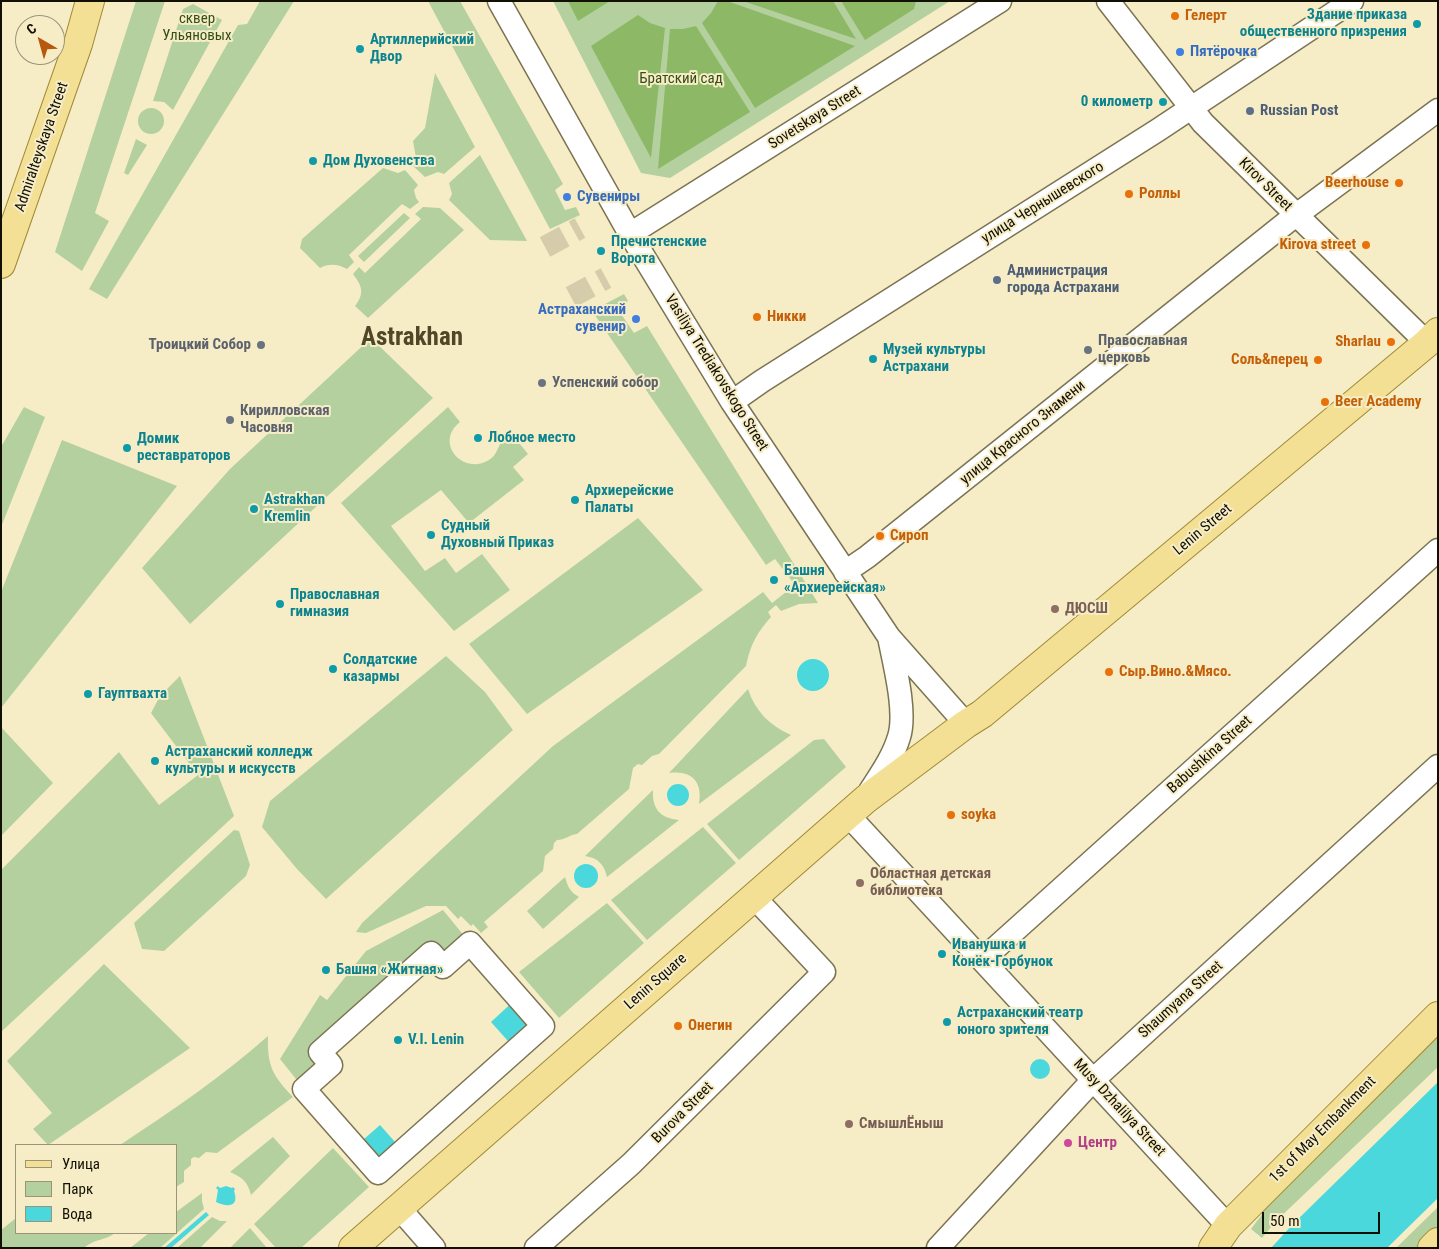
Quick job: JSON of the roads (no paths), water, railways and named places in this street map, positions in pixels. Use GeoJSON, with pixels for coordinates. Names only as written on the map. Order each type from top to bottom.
{"type":"FeatureCollection","features":[{"type":"Feature","properties":{"kind":"main road","name":"Admiralteyskaya Street"},"geometry":{"type":"LineString","coordinates":[[1,264],[78,44],[90,1]]}},
{"type":"Feature","properties":{"kind":"main road","name":"Lenin Street"},"geometry":{"type":"LineString","coordinates":[[966,724],[982,714],[1434,343]]}},
{"type":"Feature","properties":{"kind":"main road","name":"Lenin Square"},"geometry":{"type":"LineString","coordinates":[[353,1248],[857,807],[966,724]]}},
{"type":"Feature","properties":{"kind":"main road","name":"1st of May Embankment"},"geometry":{"type":"LineString","coordinates":[[1220,1237],[1438,1016]]}},
{"type":"Feature","properties":{"kind":"main road"},"geometry":{"type":"LineString","coordinates":[[1432,1248],[1438,1242]]}},
{"type":"Feature","properties":{"kind":"street","name":"Vasiliya Trediakovskogo Street"},"geometry":{"type":"LineString","coordinates":[[499,1],[630,234],[732,402],[889,637],[966,724]]}},
{"type":"Feature","properties":{"kind":"street","name":"Sovetskaya Street"},"geometry":{"type":"LineString","coordinates":[[630,234],[1000,1]]}},
{"type":"Feature","properties":{"kind":"street","name":"Kirov Street"},"geometry":{"type":"LineString","coordinates":[[1108,1],[1203,123],[1296,216],[1434,343]]}},
{"type":"Feature","properties":{"kind":"street","name":"улица Чернышевского"},"geometry":{"type":"LineString","coordinates":[[732,402],[1192,108],[1352,1]]}},
{"type":"Feature","properties":{"kind":"street","name":"улица Красного Знамени"},"geometry":{"type":"LineString","coordinates":[[845,572],[867,557],[1296,216],[1438,110]]}},
{"type":"Feature","properties":{"kind":"street","name":"Babushkina Street"},"geometry":{"type":"LineString","coordinates":[[982,960],[1438,550]]}},
{"type":"Feature","properties":{"kind":"street"},"geometry":{"type":"LineString","coordinates":[[857,807],[888,764],[900,735],[902,704],[889,637]]}},
{"type":"Feature","properties":{"kind":"street","name":"Shaumyana Street"},"geometry":{"type":"LineString","coordinates":[[938,1248],[1093,1080],[1438,766]]}},
{"type":"Feature","properties":{"kind":"street","name":"Musy Dzhalilya Street"},"geometry":{"type":"LineString","coordinates":[[857,807],[982,960],[1093,1080],[1220,1237]]}},
{"type":"Feature","properties":{"kind":"street","name":"Burova Street"},"geometry":{"type":"LineString","coordinates":[[536,1248],[631,1164],[824,972],[754,897]]}},
{"type":"Feature","properties":{"kind":"street"},"geometry":{"type":"LineString","coordinates":[[470,943],[544,1026],[378,1173],[304,1089],[331,1065],[320,1052],[431,953],[443,967],[470,943]]}},
{"type":"Feature","properties":{"kind":"street"},"geometry":{"type":"LineString","coordinates":[[399,1208],[434,1248]]}},
{"type":"Feature","properties":{"kind":"water"},"geometry":{"type":"Polygon","coordinates":[[[813,659],[819,660],[824,664],[828,669],[828,681],[824,686],[819,690],[813,691],[807,690],[802,686],[798,681],[797,675],[798,669],[802,664],[807,660],[813,659]]]}},
{"type":"Feature","properties":{"kind":"water"},"geometry":{"type":"Polygon","coordinates":[[[678,784],[686,787],[689,795],[686,803],[678,806],[670,803],[667,795],[670,787],[678,784]]]}},
{"type":"Feature","properties":{"kind":"water"},"geometry":{"type":"Polygon","coordinates":[[[586,864],[594,868],[598,876],[594,884],[586,888],[578,884],[574,876],[578,868],[586,864]]]}},
{"type":"Feature","properties":{"kind":"water"},"geometry":{"type":"Polygon","coordinates":[[[518,997],[543,1026],[516,1050],[491,1022],[518,997]]]}},
{"type":"Feature","properties":{"kind":"water"},"geometry":{"type":"Polygon","coordinates":[[[1036,1059],[1044,1059],[1050,1065],[1050,1073],[1044,1079],[1036,1079],[1030,1073],[1030,1065],[1036,1059]]]}},
{"type":"Feature","properties":{"kind":"water"},"geometry":{"type":"Polygon","coordinates":[[[1438,1082],[1438,1198],[1387,1248],[1271,1248],[1293,1224],[1438,1082]]]}},
{"type":"Feature","properties":{"kind":"water"},"geometry":{"type":"Polygon","coordinates":[[[380,1125],[403,1151],[378,1173],[355,1147],[380,1125]]]}},
{"type":"Feature","properties":{"kind":"water"},"geometry":{"type":"Polygon","coordinates":[[[218,1186],[220,1188],[226,1186],[233,1187],[235,1189],[234,1203],[224,1205],[216,1202],[218,1190],[216,1188],[218,1186]]]}},
{"type":"Feature","properties":{"kind":"water"},"geometry":{"type":"Polygon","coordinates":[[[206,1212],[209,1215],[171,1248],[164,1248],[206,1212]]]}},
{"type":"Feature","properties":{"kind":"tunnel"},"geometry":{"type":"LineString","coordinates":[[545,247],[580,228]]}},
{"type":"Feature","properties":{"kind":"tunnel"},"geometry":{"type":"LineString","coordinates":[[571,297],[606,278]]}},
{"type":"Feature","properties":{"kind":"place","name":"Гелерт"},"geometry":{"type":"Point","coordinates":[1175,16]}},
{"type":"Feature","properties":{"kind":"place","name":"Здание приказа общественного призрения"},"geometry":{"type":"Point","coordinates":[1417,24]}},
{"type":"Feature","properties":{"kind":"place","name":"Артиллерийский Двор"},"geometry":{"type":"Point","coordinates":[360,49]}},
{"type":"Feature","properties":{"kind":"place","name":"Пятёрочка"},"geometry":{"type":"Point","coordinates":[1180,52]}},
{"type":"Feature","properties":{"kind":"place","name":"0 километр"},"geometry":{"type":"Point","coordinates":[1163,102]}},
{"type":"Feature","properties":{"kind":"place","name":"Russian Post"},"geometry":{"type":"Point","coordinates":[1250,111]}},
{"type":"Feature","properties":{"kind":"place","name":"Дом Духовенства"},"geometry":{"type":"Point","coordinates":[313,161]}},
{"type":"Feature","properties":{"kind":"place","name":"Beerhouse"},"geometry":{"type":"Point","coordinates":[1399,183]}},
{"type":"Feature","properties":{"kind":"place","name":"Роллы"},"geometry":{"type":"Point","coordinates":[1129,194]}},
{"type":"Feature","properties":{"kind":"place","name":"Сувениры"},"geometry":{"type":"Point","coordinates":[567,197]}},
{"type":"Feature","properties":{"kind":"place","name":"Kirova street"},"geometry":{"type":"Point","coordinates":[1366,245]}},
{"type":"Feature","properties":{"kind":"place","name":"Пречистенские Ворота"},"geometry":{"type":"Point","coordinates":[601,251]}},
{"type":"Feature","properties":{"kind":"place","name":"Администрация города Астрахани"},"geometry":{"type":"Point","coordinates":[997,280]}},
{"type":"Feature","properties":{"kind":"place","name":"Никки"},"geometry":{"type":"Point","coordinates":[757,317]}},
{"type":"Feature","properties":{"kind":"place","name":"Астраханский сувенир"},"geometry":{"type":"Point","coordinates":[636,319]}},
{"type":"Feature","properties":{"kind":"place","name":"Sharlau"},"geometry":{"type":"Point","coordinates":[1391,342]}},
{"type":"Feature","properties":{"kind":"place","name":"Троицкий Собор"},"geometry":{"type":"Point","coordinates":[261,345]}},
{"type":"Feature","properties":{"kind":"place","name":"Православная церковь"},"geometry":{"type":"Point","coordinates":[1088,350]}},
{"type":"Feature","properties":{"kind":"place","name":"Музей культуры Астрахани"},"geometry":{"type":"Point","coordinates":[873,359]}},
{"type":"Feature","properties":{"kind":"place","name":"Соль&перец"},"geometry":{"type":"Point","coordinates":[1318,360]}},
{"type":"Feature","properties":{"kind":"place","name":"Успенский собор"},"geometry":{"type":"Point","coordinates":[542,383]}},
{"type":"Feature","properties":{"kind":"place","name":"Beer Academy"},"geometry":{"type":"Point","coordinates":[1325,402]}},
{"type":"Feature","properties":{"kind":"place","name":"Кирилловская Часовня"},"geometry":{"type":"Point","coordinates":[230,420]}},
{"type":"Feature","properties":{"kind":"place","name":"Лобное место"},"geometry":{"type":"Point","coordinates":[478,438]}},
{"type":"Feature","properties":{"kind":"place","name":"Домик реставраторов"},"geometry":{"type":"Point","coordinates":[127,448]}},
{"type":"Feature","properties":{"kind":"place","name":"Архиерейские Палаты"},"geometry":{"type":"Point","coordinates":[575,500]}},
{"type":"Feature","properties":{"kind":"place","name":"Astrakhan Kremlin"},"geometry":{"type":"Point","coordinates":[254,509]}},
{"type":"Feature","properties":{"kind":"place","name":"Судный Духовный Приказ"},"geometry":{"type":"Point","coordinates":[431,535]}},
{"type":"Feature","properties":{"kind":"place","name":"Сироп"},"geometry":{"type":"Point","coordinates":[880,536]}},
{"type":"Feature","properties":{"kind":"place","name":"Башня «Архиерейская»"},"geometry":{"type":"Point","coordinates":[774,580]}},
{"type":"Feature","properties":{"kind":"place","name":"Православная гимназия"},"geometry":{"type":"Point","coordinates":[280,604]}},
{"type":"Feature","properties":{"kind":"place","name":"ДЮСШ"},"geometry":{"type":"Point","coordinates":[1055,609]}},
{"type":"Feature","properties":{"kind":"place","name":"Солдатские казармы"},"geometry":{"type":"Point","coordinates":[333,669]}},
{"type":"Feature","properties":{"kind":"place","name":"Сыр.Вино.&Мясо."},"geometry":{"type":"Point","coordinates":[1109,672]}},
{"type":"Feature","properties":{"kind":"place","name":"Гауптвахта"},"geometry":{"type":"Point","coordinates":[88,694]}},
{"type":"Feature","properties":{"kind":"place","name":"Астраханский колледж культуры и искусств"},"geometry":{"type":"Point","coordinates":[155,761]}},
{"type":"Feature","properties":{"kind":"place","name":"soyka"},"geometry":{"type":"Point","coordinates":[951,815]}},
{"type":"Feature","properties":{"kind":"place","name":"Областная детская библиотека"},"geometry":{"type":"Point","coordinates":[860,883]}},
{"type":"Feature","properties":{"kind":"place","name":"Иванушка и Конёк-Горбунок"},"geometry":{"type":"Point","coordinates":[942,954]}},
{"type":"Feature","properties":{"kind":"place","name":"Башня «Житная»"},"geometry":{"type":"Point","coordinates":[326,970]}},
{"type":"Feature","properties":{"kind":"place","name":"Астраханский театр юного зрителя"},"geometry":{"type":"Point","coordinates":[947,1022]}},
{"type":"Feature","properties":{"kind":"place","name":"Онегин"},"geometry":{"type":"Point","coordinates":[678,1026]}},
{"type":"Feature","properties":{"kind":"place","name":"V.I. Lenin"},"geometry":{"type":"Point","coordinates":[398,1040]}},
{"type":"Feature","properties":{"kind":"place","name":"СмышлЁныш"},"geometry":{"type":"Point","coordinates":[849,1124]}},
{"type":"Feature","properties":{"kind":"place","name":"Центр"},"geometry":{"type":"Point","coordinates":[1068,1143]}},
{"type":"Feature","properties":{"kind":"district","name":"Astrakhan"},"geometry":{"type":"Point","coordinates":[412,339]}},
{"type":"Feature","properties":{"kind":"park label","name":"сквер Ульяновых"},"geometry":{"type":"Point","coordinates":[197,28]}},
{"type":"Feature","properties":{"kind":"park label","name":"Братский сад"},"geometry":{"type":"Point","coordinates":[681,79]}}]}
